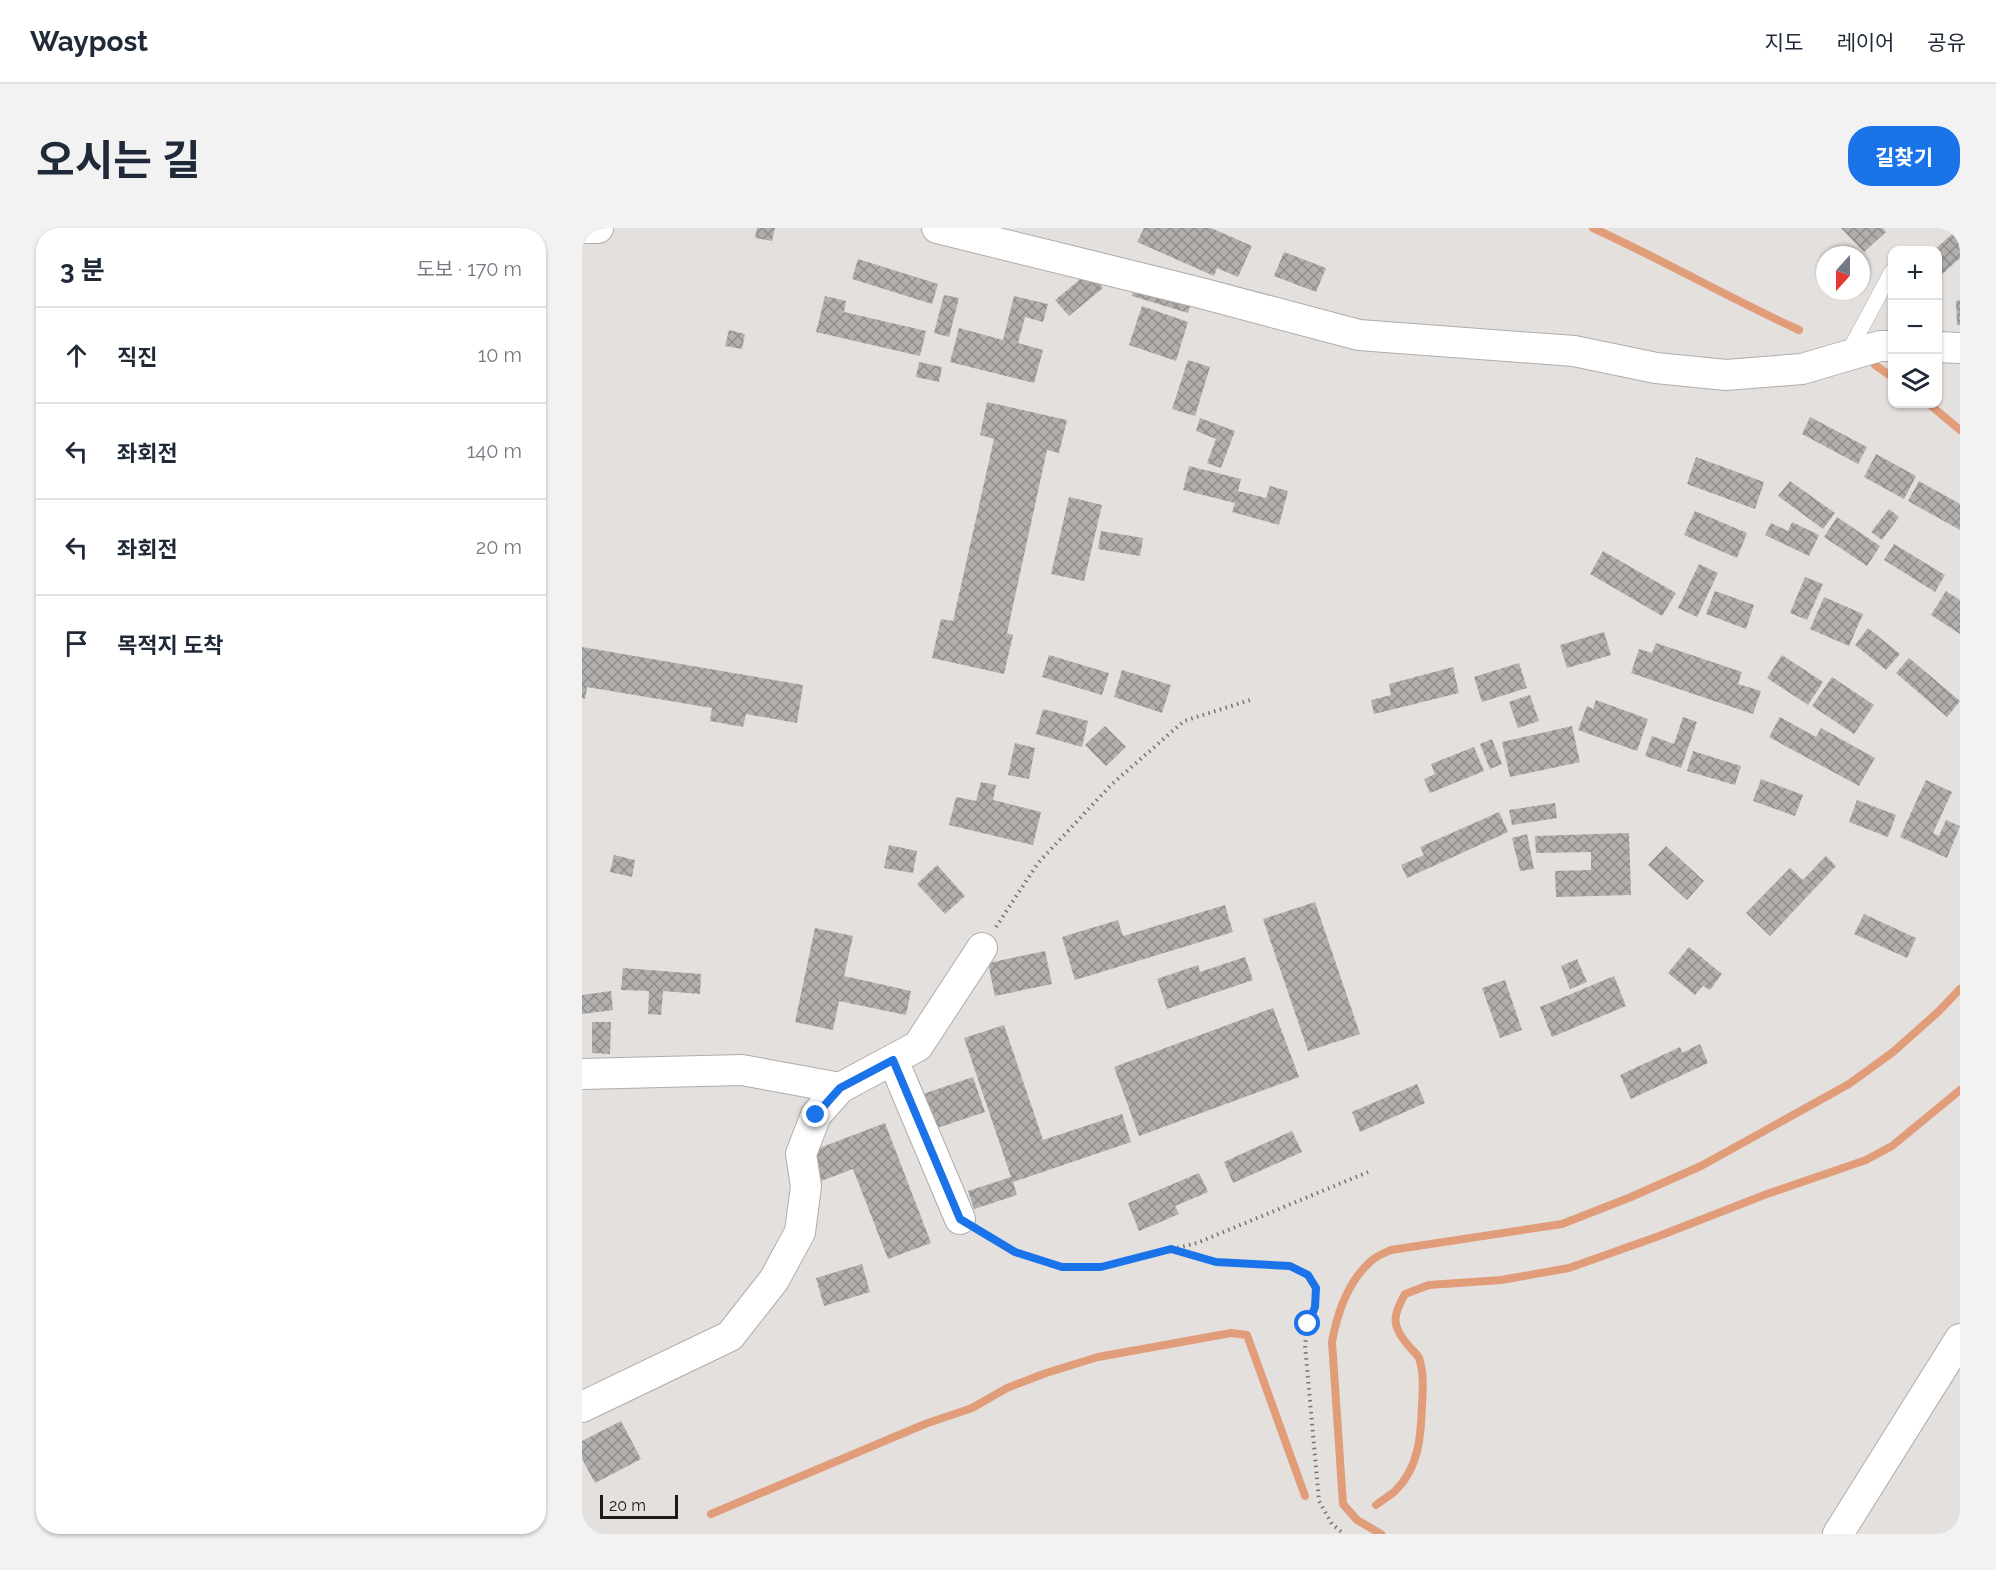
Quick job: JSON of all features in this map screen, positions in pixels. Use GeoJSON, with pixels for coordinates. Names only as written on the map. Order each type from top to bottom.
{"type":"FeatureCollection","features":[{"type":"Feature","properties":{"kind":"street"},"geometry":{"type":"LineString","coordinates":[[582,228],[598,228]]}},
{"type":"Feature","properties":{"kind":"street"},"geometry":{"type":"LineString","coordinates":[[937,228],[1197,292],[1359,335],[1574,351],[1656,368],[1726,375],[1802,369],[1880,346],[1888,346]]}},
{"type":"Feature","properties":{"kind":"street"},"geometry":{"type":"LineString","coordinates":[[1942,347],[1960,348]]}},
{"type":"Feature","properties":{"kind":"street"},"geometry":{"type":"LineString","coordinates":[[582,1407],[730,1336],[774,1280],[800,1232],[806,1186],[801,1154],[816,1115],[840,1088],[918,1046],[982,948]]}},
{"type":"Feature","properties":{"kind":"street"},"geometry":{"type":"LineString","coordinates":[[893,1060],[960,1219]]}},
{"type":"Feature","properties":{"kind":"street"},"geometry":{"type":"LineString","coordinates":[[582,1074],[742,1070],[840,1088]]}},
{"type":"Feature","properties":{"kind":"street"},"geometry":{"type":"LineString","coordinates":[[1838,1534],[1960,1339]]}},
{"type":"Feature","properties":{"kind":"lane"},"geometry":{"type":"LineString","coordinates":[[1847,356],[1888,280]]}},
{"type":"Feature","properties":{"kind":"path"},"geometry":{"type":"LineString","coordinates":[[982,948],[1038,863],[1111,785],[1184,721],[1250,700]]}},
{"type":"Feature","properties":{"kind":"path"},"geometry":{"type":"LineString","coordinates":[[960,1219],[1015,1252],[1062,1267],[1101,1267],[1197,1243],[1368,1172]]}},
{"type":"Feature","properties":{"kind":"path"},"geometry":{"type":"LineString","coordinates":[[1171,1249],[1216,1262],[1290,1266],[1308,1275],[1316,1288],[1315,1307],[1308,1324],[1305,1345],[1319,1501],[1332,1524],[1344,1534]]}},
{"type":"Feature","properties":{"kind":"building"},"geometry":{"type":"Polygon","coordinates":[[[757,228],[775,228],[772,241],[755,238],[757,228]]]}},
{"type":"Feature","properties":{"kind":"building"},"geometry":{"type":"Polygon","coordinates":[[[1144,228],[1211,228],[1252,246],[1238,277],[1217,268],[1214,276],[1137,242],[1144,228]]]}},
{"type":"Feature","properties":{"kind":"building"},"geometry":{"type":"Polygon","coordinates":[[[1841,228],[1883,228],[1886,232],[1870,247],[1858,246],[1841,228]]]}},
{"type":"Feature","properties":{"kind":"building"},"geometry":{"type":"Polygon","coordinates":[[[1959,228],[1960,258],[1942,274],[1942,246],[1939,246],[1959,228]]]}},
{"type":"Feature","properties":{"kind":"building"},"geometry":{"type":"Polygon","coordinates":[[[1284,252],[1326,268],[1316,292],[1274,276],[1284,252]]]}},
{"type":"Feature","properties":{"kind":"building"},"geometry":{"type":"Polygon","coordinates":[[[858,259],[938,284],[932,304],[852,279],[858,259]]]}},
{"type":"Feature","properties":{"kind":"building"},"geometry":{"type":"Polygon","coordinates":[[[1089,272],[1103,288],[1069,316],[1055,300],[1089,272]]]}},
{"type":"Feature","properties":{"kind":"building"},"geometry":{"type":"Polygon","coordinates":[[[1135,284],[1192,301],[1188,313],[1132,296],[1135,284]]]}},
{"type":"Feature","properties":{"kind":"building"},"geometry":{"type":"Polygon","coordinates":[[[944,295],[959,298],[949,337],[934,333],[944,295]]]}},
{"type":"Feature","properties":{"kind":"building"},"geometry":{"type":"Polygon","coordinates":[[[825,296],[846,301],[844,312],[926,331],[920,356],[816,332],[825,296]]]}},
{"type":"Feature","properties":{"kind":"building"},"geometry":{"type":"Polygon","coordinates":[[[1014,296],[1048,304],[1043,322],[1025,317],[1018,343],[1043,350],[1034,383],[950,362],[959,328],[1003,340],[1014,296]]]}},
{"type":"Feature","properties":{"kind":"building"},"geometry":{"type":"Polygon","coordinates":[[[1960,300],[1960,325],[1957,325],[1956,301],[1960,300]]]}},
{"type":"Feature","properties":{"kind":"building"},"geometry":{"type":"Polygon","coordinates":[[[1142,306],[1188,322],[1176,361],[1129,345],[1142,306]]]}},
{"type":"Feature","properties":{"kind":"building"},"geometry":{"type":"Polygon","coordinates":[[[729,330],[745,334],[742,349],[725,346],[729,330]]]}},
{"type":"Feature","properties":{"kind":"building"},"geometry":{"type":"Polygon","coordinates":[[[1188,360],[1210,367],[1195,416],[1172,409],[1188,360]]]}},
{"type":"Feature","properties":{"kind":"building"},"geometry":{"type":"Polygon","coordinates":[[[919,362],[942,367],[939,382],[916,377],[919,362]]]}},
{"type":"Feature","properties":{"kind":"building"},"geometry":{"type":"Polygon","coordinates":[[[987,402],[1067,420],[1059,453],[1047,450],[1007,633],[1013,635],[1004,674],[932,658],[941,619],[953,621],[994,439],[980,435],[987,402]]]}},
{"type":"Feature","properties":{"kind":"building"},"geometry":{"type":"Polygon","coordinates":[[[1810,417],[1867,447],[1858,464],[1802,434],[1810,417]]]}},
{"type":"Feature","properties":{"kind":"building"},"geometry":{"type":"Polygon","coordinates":[[[1200,418],[1235,431],[1221,468],[1207,463],[1216,439],[1196,431],[1200,418]]]}},
{"type":"Feature","properties":{"kind":"building"},"geometry":{"type":"Polygon","coordinates":[[[1876,454],[1916,476],[1904,499],[1864,477],[1876,454]]]}},
{"type":"Feature","properties":{"kind":"building"},"geometry":{"type":"Polygon","coordinates":[[[1696,457],[1764,482],[1755,509],[1687,484],[1696,457]]]}},
{"type":"Feature","properties":{"kind":"building"},"geometry":{"type":"Polygon","coordinates":[[[1189,466],[1241,479],[1238,491],[1266,498],[1270,486],[1288,491],[1279,525],[1232,512],[1235,503],[1183,490],[1189,466]]]}},
{"type":"Feature","properties":{"kind":"building"},"geometry":{"type":"Polygon","coordinates":[[[1790,481],[1835,513],[1823,529],[1778,496],[1790,481]]]}},
{"type":"Feature","properties":{"kind":"building"},"geometry":{"type":"Polygon","coordinates":[[[1919,481],[1960,504],[1960,530],[1908,501],[1919,481]]]}},
{"type":"Feature","properties":{"kind":"building"},"geometry":{"type":"Polygon","coordinates":[[[1069,497],[1102,505],[1084,581],[1051,574],[1069,497]]]}},
{"type":"Feature","properties":{"kind":"building"},"geometry":{"type":"Polygon","coordinates":[[[1889,509],[1899,517],[1882,540],[1871,532],[1889,509]]]}},
{"type":"Feature","properties":{"kind":"building"},"geometry":{"type":"Polygon","coordinates":[[[1695,511],[1747,533],[1737,558],[1684,535],[1695,511]]]}},
{"type":"Feature","properties":{"kind":"building"},"geometry":{"type":"Polygon","coordinates":[[[1837,517],[1880,546],[1867,566],[1824,537],[1837,517]]]}},
{"type":"Feature","properties":{"kind":"building"},"geometry":{"type":"Polygon","coordinates":[[[1792,522],[1819,535],[1809,556],[1765,535],[1771,523],[1788,531],[1792,522]]]}},
{"type":"Feature","properties":{"kind":"building"},"geometry":{"type":"Polygon","coordinates":[[[1101,531],[1143,538],[1140,556],[1098,549],[1101,531]]]}},
{"type":"Feature","properties":{"kind":"building"},"geometry":{"type":"Polygon","coordinates":[[[1894,544],[1945,575],[1935,592],[1884,560],[1894,544]]]}},
{"type":"Feature","properties":{"kind":"building"},"geometry":{"type":"Polygon","coordinates":[[[1603,551],[1676,593],[1662,616],[1590,574],[1603,551]]]}},
{"type":"Feature","properties":{"kind":"building"},"geometry":{"type":"Polygon","coordinates":[[[1699,564],[1718,573],[1697,617],[1678,608],[1699,564]]]}},
{"type":"Feature","properties":{"kind":"building"},"geometry":{"type":"Polygon","coordinates":[[[1805,577],[1823,584],[1807,620],[1790,613],[1805,577]]]}},
{"type":"Feature","properties":{"kind":"building"},"geometry":{"type":"Polygon","coordinates":[[[1715,591],[1754,605],[1746,629],[1706,614],[1715,591]]]}},
{"type":"Feature","properties":{"kind":"building"},"geometry":{"type":"Polygon","coordinates":[[[1946,591],[1960,600],[1960,634],[1931,615],[1946,591]]]}},
{"type":"Feature","properties":{"kind":"building"},"geometry":{"type":"Polygon","coordinates":[[[1824,597],[1863,614],[1849,646],[1810,629],[1824,597]]]}},
{"type":"Feature","properties":{"kind":"building"},"geometry":{"type":"Polygon","coordinates":[[[1868,628],[1900,654],[1886,670],[1855,645],[1868,628]]]}},
{"type":"Feature","properties":{"kind":"building"},"geometry":{"type":"Polygon","coordinates":[[[1604,632],[1611,655],[1567,668],[1560,645],[1604,632]]]}},
{"type":"Feature","properties":{"kind":"building"},"geometry":{"type":"Polygon","coordinates":[[[1656,643],[1742,672],[1738,684],[1761,691],[1753,714],[1631,673],[1639,649],[1652,653],[1656,643]]]}},
{"type":"Feature","properties":{"kind":"building"},"geometry":{"type":"Polygon","coordinates":[[[582,647],[803,685],[797,723],[746,714],[743,727],[710,721],[712,708],[587,687],[585,699],[582,698],[582,647]]]}},
{"type":"Feature","properties":{"kind":"building"},"geometry":{"type":"Polygon","coordinates":[[[1049,655],[1109,673],[1102,695],[1042,677],[1049,655]]]}},
{"type":"Feature","properties":{"kind":"building"},"geometry":{"type":"Polygon","coordinates":[[[1782,655],[1823,682],[1808,705],[1767,678],[1782,655]]]}},
{"type":"Feature","properties":{"kind":"building"},"geometry":{"type":"Polygon","coordinates":[[[1909,658],[1960,701],[1947,717],[1896,673],[1909,658]]]}},
{"type":"Feature","properties":{"kind":"building"},"geometry":{"type":"Polygon","coordinates":[[[1519,663],[1527,688],[1482,702],[1474,677],[1519,663]]]}},
{"type":"Feature","properties":{"kind":"building"},"geometry":{"type":"Polygon","coordinates":[[[1453,667],[1459,693],[1374,714],[1371,700],[1391,695],[1389,684],[1453,667]]]}},
{"type":"Feature","properties":{"kind":"building"},"geometry":{"type":"Polygon","coordinates":[[[1122,670],[1171,685],[1162,713],[1114,697],[1122,670]]]}},
{"type":"Feature","properties":{"kind":"building"},"geometry":{"type":"Polygon","coordinates":[[[1832,677],[1874,705],[1854,734],[1812,706],[1832,677]]]}},
{"type":"Feature","properties":{"kind":"building"},"geometry":{"type":"Polygon","coordinates":[[[1530,695],[1539,721],[1518,728],[1509,702],[1530,695]]]}},
{"type":"Feature","properties":{"kind":"building"},"geometry":{"type":"Polygon","coordinates":[[[1596,700],[1648,719],[1637,751],[1578,730],[1587,706],[1593,709],[1596,700]]]}},
{"type":"Feature","properties":{"kind":"building"},"geometry":{"type":"Polygon","coordinates":[[[1043,709],[1088,721],[1082,747],[1036,734],[1043,709]]]}},
{"type":"Feature","properties":{"kind":"building"},"geometry":{"type":"Polygon","coordinates":[[[1683,717],[1697,722],[1681,768],[1645,756],[1652,736],[1674,744],[1683,717]]]}},
{"type":"Feature","properties":{"kind":"building"},"geometry":{"type":"Polygon","coordinates":[[[1780,717],[1816,737],[1821,728],[1875,758],[1859,786],[1769,737],[1780,717]]]}},
{"type":"Feature","properties":{"kind":"building"},"geometry":{"type":"Polygon","coordinates":[[[1105,726],[1126,747],[1106,766],[1085,745],[1105,726]]]}},
{"type":"Feature","properties":{"kind":"building"},"geometry":{"type":"Polygon","coordinates":[[[1572,726],[1580,762],[1510,777],[1502,742],[1572,726]]]}},
{"type":"Feature","properties":{"kind":"building"},"geometry":{"type":"Polygon","coordinates":[[[1492,739],[1502,764],[1490,769],[1480,744],[1492,739]]]}},
{"type":"Feature","properties":{"kind":"building"},"geometry":{"type":"Polygon","coordinates":[[[1015,743],[1035,748],[1029,779],[1008,775],[1015,743]]]}},
{"type":"Feature","properties":{"kind":"building"},"geometry":{"type":"Polygon","coordinates":[[[1474,747],[1484,771],[1430,793],[1424,779],[1435,774],[1431,764],[1474,747]]]}},
{"type":"Feature","properties":{"kind":"building"},"geometry":{"type":"Polygon","coordinates":[[[1693,751],[1741,766],[1735,785],[1687,771],[1693,751]]]}},
{"type":"Feature","properties":{"kind":"building"},"geometry":{"type":"Polygon","coordinates":[[[1761,779],[1803,795],[1795,816],[1753,801],[1761,779]]]}},
{"type":"Feature","properties":{"kind":"building"},"geometry":{"type":"Polygon","coordinates":[[[1926,780],[1952,792],[1933,833],[1939,836],[1946,820],[1960,826],[1947,858],[1900,837],[1926,780]]]}},
{"type":"Feature","properties":{"kind":"building"},"geometry":{"type":"Polygon","coordinates":[[[981,782],[996,785],[993,800],[1041,812],[1033,845],[949,825],[956,797],[976,801],[981,782]]]}},
{"type":"Feature","properties":{"kind":"building"},"geometry":{"type":"Polygon","coordinates":[[[1857,800],[1896,815],[1888,837],[1849,822],[1857,800]]]}},
{"type":"Feature","properties":{"kind":"building"},"geometry":{"type":"Polygon","coordinates":[[[1555,803],[1557,818],[1512,825],[1509,810],[1555,803]]]}},
{"type":"Feature","properties":{"kind":"building"},"geometry":{"type":"Polygon","coordinates":[[[1499,812],[1508,832],[1407,878],[1401,865],[1424,855],[1420,847],[1499,812]]]}},
{"type":"Feature","properties":{"kind":"building"},"geometry":{"type":"Polygon","coordinates":[[[1629,833],[1631,895],[1556,897],[1555,871],[1591,870],[1591,852],[1536,853],[1535,836],[1629,833]]]}},
{"type":"Feature","properties":{"kind":"building"},"geometry":{"type":"Polygon","coordinates":[[[1527,834],[1534,869],[1520,871],[1512,838],[1527,834]]]}},
{"type":"Feature","properties":{"kind":"building"},"geometry":{"type":"Polygon","coordinates":[[[889,845],[917,851],[913,873],[884,868],[889,845]]]}},
{"type":"Feature","properties":{"kind":"building"},"geometry":{"type":"Polygon","coordinates":[[[1666,846],[1704,881],[1687,900],[1648,865],[1666,846]]]}},
{"type":"Feature","properties":{"kind":"building"},"geometry":{"type":"Polygon","coordinates":[[[614,855],[635,860],[632,877],[610,872],[614,855]]]}},
{"type":"Feature","properties":{"kind":"building"},"geometry":{"type":"Polygon","coordinates":[[[1826,856],[1836,866],[1770,936],[1746,913],[1790,868],[1803,880],[1826,856]]]}},
{"type":"Feature","properties":{"kind":"building"},"geometry":{"type":"Polygon","coordinates":[[[937,865],[965,896],[945,914],[917,884],[937,865]]]}},
{"type":"Feature","properties":{"kind":"building"},"geometry":{"type":"Polygon","coordinates":[[[1315,902],[1360,1034],[1308,1051],[1263,919],[1315,902]]]}},
{"type":"Feature","properties":{"kind":"building"},"geometry":{"type":"Polygon","coordinates":[[[1225,905],[1233,932],[1075,980],[1062,937],[1118,920],[1123,936],[1225,905]]]}},
{"type":"Feature","properties":{"kind":"building"},"geometry":{"type":"Polygon","coordinates":[[[1864,914],[1916,938],[1907,958],[1854,934],[1864,914]]]}},
{"type":"Feature","properties":{"kind":"building"},"geometry":{"type":"Polygon","coordinates":[[[815,928],[853,936],[844,976],[911,991],[906,1015],[839,1001],[833,1030],[795,1022],[815,928]]]}},
{"type":"Feature","properties":{"kind":"building"},"geometry":{"type":"Polygon","coordinates":[[[1689,947],[1722,974],[1710,990],[1703,986],[1695,995],[1668,973],[1689,947]]]}},
{"type":"Feature","properties":{"kind":"building"},"geometry":{"type":"Polygon","coordinates":[[[1045,951],[1052,984],[995,996],[988,963],[1045,951]]]}},
{"type":"Feature","properties":{"kind":"building"},"geometry":{"type":"Polygon","coordinates":[[[1245,957],[1253,980],[1167,1009],[1157,979],[1198,965],[1200,972],[1245,957]]]}},
{"type":"Feature","properties":{"kind":"building"},"geometry":{"type":"Polygon","coordinates":[[[1577,959],[1587,982],[1570,989],[1561,966],[1577,959]]]}},
{"type":"Feature","properties":{"kind":"building"},"geometry":{"type":"Polygon","coordinates":[[[623,968],[701,974],[700,994],[663,991],[661,1015],[648,1014],[649,991],[621,990],[623,968]]]}},
{"type":"Feature","properties":{"kind":"building"},"geometry":{"type":"Polygon","coordinates":[[[1614,976],[1626,1006],[1552,1037],[1540,1007],[1614,976]]]}},
{"type":"Feature","properties":{"kind":"building"},"geometry":{"type":"Polygon","coordinates":[[[1505,980],[1522,1030],[1500,1038],[1482,988],[1505,980]]]}},
{"type":"Feature","properties":{"kind":"building"},"geometry":{"type":"Polygon","coordinates":[[[611,991],[613,1010],[582,1014],[582,995],[611,991]]]}},
{"type":"Feature","properties":{"kind":"building"},"geometry":{"type":"Polygon","coordinates":[[[1273,1008],[1299,1077],[1139,1136],[1114,1067],[1273,1008]]]}},
{"type":"Feature","properties":{"kind":"building"},"geometry":{"type":"Polygon","coordinates":[[[592,1022],[611,1022],[610,1054],[592,1053],[592,1022]]]}},
{"type":"Feature","properties":{"kind":"building"},"geometry":{"type":"Polygon","coordinates":[[[1004,1025],[1043,1140],[1122,1114],[1131,1142],[1013,1182],[1017,1195],[974,1209],[968,1191],[1011,1177],[964,1038],[1004,1025]]]}},
{"type":"Feature","properties":{"kind":"building"},"geometry":{"type":"Polygon","coordinates":[[[1700,1044],[1708,1063],[1631,1099],[1620,1075],[1680,1047],[1682,1053],[1700,1044]]]}},
{"type":"Feature","properties":{"kind":"building"},"geometry":{"type":"Polygon","coordinates":[[[973,1077],[985,1112],[931,1130],[920,1095],[973,1077]]]}},
{"type":"Feature","properties":{"kind":"building"},"geometry":{"type":"Polygon","coordinates":[[[1417,1084],[1425,1103],[1360,1132],[1352,1112],[1417,1084]]]}},
{"type":"Feature","properties":{"kind":"building"},"geometry":{"type":"Polygon","coordinates":[[[885,1123],[931,1243],[888,1259],[853,1169],[821,1181],[809,1152],[885,1123]]]}},
{"type":"Feature","properties":{"kind":"building"},"geometry":{"type":"Polygon","coordinates":[[[1292,1131],[1302,1152],[1233,1183],[1224,1162],[1292,1131]]]}},
{"type":"Feature","properties":{"kind":"building"},"geometry":{"type":"Polygon","coordinates":[[[1199,1173],[1208,1192],[1175,1206],[1179,1214],[1139,1231],[1128,1203],[1199,1173]]]}},
{"type":"Feature","properties":{"kind":"building"},"geometry":{"type":"Polygon","coordinates":[[[862,1264],[870,1292],[824,1306],[816,1278],[862,1264]]]}},
{"type":"Feature","properties":{"kind":"building"},"geometry":{"type":"Polygon","coordinates":[[[621,1421],[641,1459],[595,1483],[582,1459],[582,1441],[621,1421]]]}},
{"type":"Feature","properties":{"kind":"waterway"},"geometry":{"type":"LineString","coordinates":[[1593,228],[1799,330]]}},
{"type":"Feature","properties":{"kind":"waterway"},"geometry":{"type":"LineString","coordinates":[[1875,365],[1888,374]]}},
{"type":"Feature","properties":{"kind":"waterway"},"geometry":{"type":"LineString","coordinates":[[1934,408],[1960,430]]}},
{"type":"Feature","properties":{"kind":"waterway"},"geometry":{"type":"LineString","coordinates":[[1381,1534],[1357,1520],[1343,1504],[1332,1342],[1345,1299],[1355,1279],[1370,1262],[1391,1250],[1562,1224],[1701,1166],[1849,1084],[1893,1052],[1960,989]]}},
{"type":"Feature","properties":{"kind":"waterway"},"geometry":{"type":"LineString","coordinates":[[1376,1505],[1393,1493],[1403,1482],[1414,1462],[1419,1440],[1423,1387],[1421,1364],[1396,1325],[1396,1314],[1405,1294],[1429,1285],[1501,1280],[1569,1268],[1767,1194],[1866,1160],[1892,1146],[1960,1090]]}},
{"type":"Feature","properties":{"kind":"waterway"},"geometry":{"type":"LineString","coordinates":[[711,1514],[925,1424],[972,1408],[1007,1388],[1046,1373],[1098,1357],[1231,1333],[1247,1335],[1305,1496]]}},
{"type":"Feature","properties":{"kind":"route"},"geometry":{"type":"LineString","coordinates":[[816,1115],[840,1088],[893,1060],[960,1219],[978,1231],[1015,1252],[1062,1267],[1101,1267],[1171,1249],[1216,1262],[1290,1266],[1308,1275],[1316,1288],[1315,1307],[1308,1324]]}}]}
